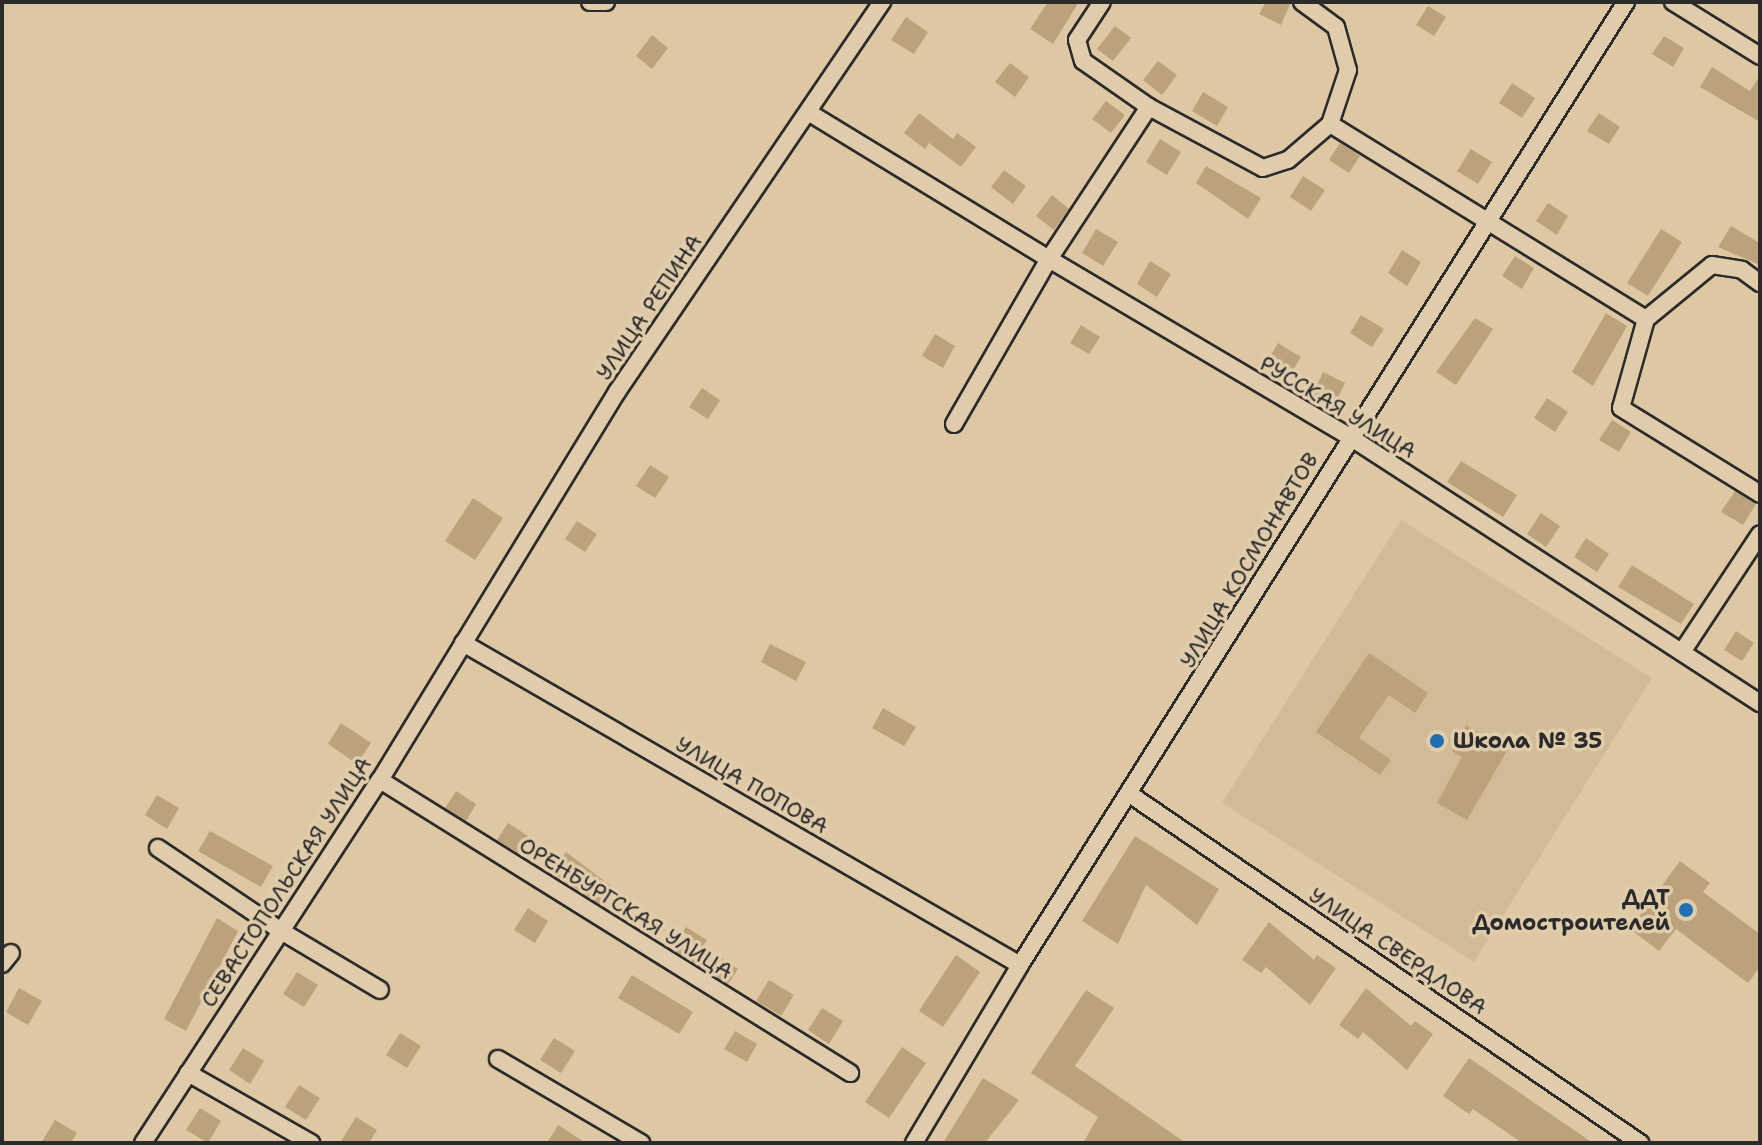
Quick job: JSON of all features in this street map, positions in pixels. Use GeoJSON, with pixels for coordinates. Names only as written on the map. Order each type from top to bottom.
{"type":"FeatureCollection","features":[{"type":"Feature","properties":{"kind":"street","name":"УЛИЦА РЕПИНА"},"geometry":{"type":"LineString","coordinates":[[463,643],[617,392],[882,2]]}},
{"type":"Feature","properties":{"kind":"street"},"geometry":{"type":"LineString","coordinates":[[1102,2],[1077,40],[1083,61],[1149,107],[1263,168],[1288,160],[1330,124],[1348,70],[1336,27],[1302,2]]}},
{"type":"Feature","properties":{"kind":"street","name":"УЛИЦА КОСМОНАВТОВ"},"geometry":{"type":"LineString","coordinates":[[914,1143],[1020,965],[1131,795],[1350,437],[1626,2]]}},
{"type":"Feature","properties":{"kind":"street"},"geometry":{"type":"LineString","coordinates":[[1673,2],[1760,56]]}},
{"type":"Feature","properties":{"kind":"street"},"geometry":{"type":"LineString","coordinates":[[954,424],[1049,259],[1149,107]]}},
{"type":"Feature","properties":{"kind":"street","name":"РУССКАЯ УЛИЦА"},"geometry":{"type":"LineString","coordinates":[[808,112],[1350,437],[1760,703]]}},
{"type":"Feature","properties":{"kind":"street"},"geometry":{"type":"LineString","coordinates":[[1330,124],[1646,319]]}},
{"type":"Feature","properties":{"kind":"street"},"geometry":{"type":"LineString","coordinates":[[1760,283],[1742,270],[1712,265],[1646,319],[1621,408],[1760,494]]}},
{"type":"Feature","properties":{"kind":"street"},"geometry":{"type":"LineString","coordinates":[[1682,652],[1760,534]]}},
{"type":"Feature","properties":{"kind":"street","name":"СЕВАСТОПОЛЬСКАЯ УЛИЦА"},"geometry":{"type":"LineString","coordinates":[[143,1143],[380,780],[463,643]]}},
{"type":"Feature","properties":{"kind":"street","name":"УЛИЦА ПОПОВА"},"geometry":{"type":"LineString","coordinates":[[463,643],[1020,965]]}},
{"type":"Feature","properties":{"kind":"street","name":"ОРЕНБУРГСКАЯ УЛИЦА"},"geometry":{"type":"LineString","coordinates":[[380,780],[850,1073]]}},
{"type":"Feature","properties":{"kind":"street","name":"УЛИЦА СВЕРДЛОВА"},"geometry":{"type":"LineString","coordinates":[[1131,795],[1640,1143]]}},
{"type":"Feature","properties":{"kind":"street"},"geometry":{"type":"LineString","coordinates":[[158,848],[281,931],[380,990]]}},
{"type":"Feature","properties":{"kind":"street"},"geometry":{"type":"LineString","coordinates":[[498,1059],[641,1143]]}},
{"type":"Feature","properties":{"kind":"street"},"geometry":{"type":"LineString","coordinates":[[188,1073],[311,1143]]}},
{"type":"Feature","properties":{"kind":"shaded area","name":"Школа № 35"},"geometry":{"type":"Polygon","coordinates":[[[1401,520],[1652,678],[1474,962],[1222,803],[1401,520]]]}},
{"type":"Feature","properties":{"kind":"building"},"geometry":{"type":"Polygon","coordinates":[[[1048,2],[1079,2],[1053,44],[1030,29],[1048,2]]]}},
{"type":"Feature","properties":{"kind":"building"},"geometry":{"type":"Polygon","coordinates":[[[1266,2],[1291,2],[1281,25],[1259,14],[1266,2]]]}},
{"type":"Feature","properties":{"kind":"building"},"geometry":{"type":"Polygon","coordinates":[[[1428,6],[1446,17],[1434,36],[1416,25],[1428,6]]]}},
{"type":"Feature","properties":{"kind":"building"},"geometry":{"type":"Polygon","coordinates":[[[906,17],[928,32],[914,54],[891,40],[906,17]]]}},
{"type":"Feature","properties":{"kind":"building"},"geometry":{"type":"Polygon","coordinates":[[[1115,26],[1131,38],[1113,61],[1097,49],[1115,26]]]}},
{"type":"Feature","properties":{"kind":"building"},"geometry":{"type":"Polygon","coordinates":[[[652,35],[668,48],[652,69],[636,56],[652,35]]]}},
{"type":"Feature","properties":{"kind":"building"},"geometry":{"type":"Polygon","coordinates":[[[1664,36],[1684,48],[1673,67],[1652,54],[1664,36]]]}},
{"type":"Feature","properties":{"kind":"building"},"geometry":{"type":"Polygon","coordinates":[[[1158,61],[1177,75],[1162,95],[1143,80],[1158,61]]]}},
{"type":"Feature","properties":{"kind":"building"},"geometry":{"type":"Polygon","coordinates":[[[1010,63],[1029,77],[1015,97],[995,82],[1010,63]]]}},
{"type":"Feature","properties":{"kind":"building"},"geometry":{"type":"Polygon","coordinates":[[[1712,67],[1750,91],[1760,75],[1760,122],[1700,87],[1712,67]]]}},
{"type":"Feature","properties":{"kind":"building"},"geometry":{"type":"Polygon","coordinates":[[[1512,83],[1535,98],[1522,118],[1499,103],[1512,83]]]}},
{"type":"Feature","properties":{"kind":"building"},"geometry":{"type":"Polygon","coordinates":[[[1203,92],[1228,107],[1217,126],[1192,111],[1203,92]]]}},
{"type":"Feature","properties":{"kind":"building"},"geometry":{"type":"Polygon","coordinates":[[[1106,101],[1125,115],[1111,133],[1092,119],[1106,101]]]}},
{"type":"Feature","properties":{"kind":"building"},"geometry":{"type":"Polygon","coordinates":[[[919,113],[953,139],[957,133],[976,147],[961,167],[929,143],[925,149],[904,133],[919,113]]]}},
{"type":"Feature","properties":{"kind":"building"},"geometry":{"type":"Polygon","coordinates":[[[1599,113],[1620,127],[1609,144],[1587,131],[1599,113]]]}},
{"type":"Feature","properties":{"kind":"building"},"geometry":{"type":"Polygon","coordinates":[[[1160,139],[1181,152],[1167,175],[1146,162],[1160,139]]]}},
{"type":"Feature","properties":{"kind":"building"},"geometry":{"type":"Polygon","coordinates":[[[1340,143],[1360,156],[1349,173],[1329,160],[1340,143]]]}},
{"type":"Feature","properties":{"kind":"building"},"geometry":{"type":"Polygon","coordinates":[[[1471,149],[1492,162],[1478,184],[1457,171],[1471,149]]]}},
{"type":"Feature","properties":{"kind":"building"},"geometry":{"type":"Polygon","coordinates":[[[1206,166],[1261,198],[1248,219],[1196,183],[1206,166]]]}},
{"type":"Feature","properties":{"kind":"building"},"geometry":{"type":"Polygon","coordinates":[[[1004,170],[1026,186],[1013,204],[991,187],[1004,170]]]}},
{"type":"Feature","properties":{"kind":"building"},"geometry":{"type":"Polygon","coordinates":[[[1303,176],[1325,190],[1311,211],[1290,197],[1303,176]]]}},
{"type":"Feature","properties":{"kind":"building"},"geometry":{"type":"Polygon","coordinates":[[[1052,195],[1069,209],[1054,230],[1036,216],[1052,195]]]}},
{"type":"Feature","properties":{"kind":"building"},"geometry":{"type":"Polygon","coordinates":[[[1548,203],[1568,216],[1557,235],[1536,221],[1548,203]]]}},
{"type":"Feature","properties":{"kind":"building"},"geometry":{"type":"Polygon","coordinates":[[[1731,226],[1760,243],[1760,265],[1718,247],[1731,226]]]}},
{"type":"Feature","properties":{"kind":"building"},"geometry":{"type":"Polygon","coordinates":[[[1096,229],[1118,242],[1103,266],[1082,253],[1096,229]]]}},
{"type":"Feature","properties":{"kind":"building"},"geometry":{"type":"Polygon","coordinates":[[[1661,229],[1682,242],[1648,296],[1627,283],[1661,229]]]}},
{"type":"Feature","properties":{"kind":"building"},"geometry":{"type":"Polygon","coordinates":[[[1402,250],[1421,262],[1407,286],[1388,273],[1402,250]]]}},
{"type":"Feature","properties":{"kind":"building"},"geometry":{"type":"Polygon","coordinates":[[[1515,256],[1534,268],[1522,289],[1502,276],[1515,256]]]}},
{"type":"Feature","properties":{"kind":"building"},"geometry":{"type":"Polygon","coordinates":[[[1150,261],[1171,274],[1157,297],[1137,284],[1150,261]]]}},
{"type":"Feature","properties":{"kind":"building"},"geometry":{"type":"Polygon","coordinates":[[[1606,313],[1627,326],[1593,386],[1572,372],[1606,313]]]}},
{"type":"Feature","properties":{"kind":"building"},"geometry":{"type":"Polygon","coordinates":[[[1361,315],[1384,329],[1372,347],[1350,333],[1361,315]]]}},
{"type":"Feature","properties":{"kind":"building"},"geometry":{"type":"Polygon","coordinates":[[[1475,318],[1493,329],[1456,385],[1436,372],[1475,318]]]}},
{"type":"Feature","properties":{"kind":"building"},"geometry":{"type":"Polygon","coordinates":[[[1081,325],[1100,337],[1089,354],[1070,343],[1081,325]]]}},
{"type":"Feature","properties":{"kind":"building"},"geometry":{"type":"Polygon","coordinates":[[[935,334],[955,346],[943,368],[922,356],[935,334]]]}},
{"type":"Feature","properties":{"kind":"building"},"geometry":{"type":"Polygon","coordinates":[[[1278,343],[1301,357],[1288,378],[1265,365],[1278,343]]]}},
{"type":"Feature","properties":{"kind":"building"},"geometry":{"type":"Polygon","coordinates":[[[1323,372],[1345,383],[1335,404],[1313,394],[1323,372]]]}},
{"type":"Feature","properties":{"kind":"building"},"geometry":{"type":"Polygon","coordinates":[[[702,388],[720,400],[708,419],[689,407],[702,388]]]}},
{"type":"Feature","properties":{"kind":"building"},"geometry":{"type":"Polygon","coordinates":[[[1547,398],[1568,412],[1555,432],[1534,418],[1547,398]]]}},
{"type":"Feature","properties":{"kind":"building"},"geometry":{"type":"Polygon","coordinates":[[[1612,420],[1631,432],[1619,452],[1599,440],[1612,420]]]}},
{"type":"Feature","properties":{"kind":"building"},"geometry":{"type":"Polygon","coordinates":[[[1461,461],[1517,495],[1503,517],[1447,482],[1461,461]]]}},
{"type":"Feature","properties":{"kind":"building"},"geometry":{"type":"Polygon","coordinates":[[[650,465],[669,477],[655,498],[636,486],[650,465]]]}},
{"type":"Feature","properties":{"kind":"building"},"geometry":{"type":"Polygon","coordinates":[[[1735,491],[1756,504],[1743,525],[1721,512],[1735,491]]]}},
{"type":"Feature","properties":{"kind":"building"},"geometry":{"type":"Polygon","coordinates":[[[473,498],[503,518],[475,560],[445,541],[473,498]]]}},
{"type":"Feature","properties":{"kind":"building"},"geometry":{"type":"Polygon","coordinates":[[[1541,513],[1560,526],[1546,547],[1527,534],[1541,513]]]}},
{"type":"Feature","properties":{"kind":"building"},"geometry":{"type":"Polygon","coordinates":[[[577,521],[597,534],[585,552],[565,539],[577,521]]]}},
{"type":"Feature","properties":{"kind":"building"},"geometry":{"type":"Polygon","coordinates":[[[1586,538],[1609,554],[1597,572],[1574,557],[1586,538]]]}},
{"type":"Feature","properties":{"kind":"building"},"geometry":{"type":"Polygon","coordinates":[[[1632,565],[1694,604],[1681,624],[1618,587],[1632,565]]]}},
{"type":"Feature","properties":{"kind":"building"},"geometry":{"type":"Polygon","coordinates":[[[1736,631],[1754,643],[1742,661],[1724,650],[1736,631]]]}},
{"type":"Feature","properties":{"kind":"building"},"geometry":{"type":"Polygon","coordinates":[[[770,644],[806,662],[796,681],[761,662],[770,644]]]}},
{"type":"Feature","properties":{"kind":"building"},"geometry":{"type":"Polygon","coordinates":[[[1369,653],[1428,693],[1415,713],[1389,695],[1359,738],[1391,760],[1380,775],[1316,732],[1369,653]]]}},
{"type":"Feature","properties":{"kind":"building"},"geometry":{"type":"Polygon","coordinates":[[[883,708],[916,727],[904,746],[872,728],[883,708]]]}},
{"type":"Feature","properties":{"kind":"building"},"geometry":{"type":"Polygon","coordinates":[[[341,723],[371,743],[357,764],[328,744],[341,723]]]}},
{"type":"Feature","properties":{"kind":"building"},"geometry":{"type":"Polygon","coordinates":[[[1466,725],[1508,749],[1467,820],[1437,803],[1462,757],[1452,751],[1466,725]]]}},
{"type":"Feature","properties":{"kind":"building"},"geometry":{"type":"Polygon","coordinates":[[[456,791],[476,804],[466,821],[445,808],[456,791]]]}},
{"type":"Feature","properties":{"kind":"building"},"geometry":{"type":"Polygon","coordinates":[[[157,795],[179,808],[167,829],[145,815],[157,795]]]}},
{"type":"Feature","properties":{"kind":"building"},"geometry":{"type":"Polygon","coordinates":[[[508,823],[528,836],[518,853],[497,840],[508,823]]]}},
{"type":"Feature","properties":{"kind":"building"},"geometry":{"type":"Polygon","coordinates":[[[210,831],[273,866],[261,887],[198,851],[210,831]]]}},
{"type":"Feature","properties":{"kind":"building"},"geometry":{"type":"Polygon","coordinates":[[[1135,836],[1219,889],[1197,925],[1146,885],[1118,944],[1082,921],[1135,836]]]}},
{"type":"Feature","properties":{"kind":"building"},"geometry":{"type":"Polygon","coordinates":[[[566,852],[615,889],[604,907],[553,873],[566,852]]]}},
{"type":"Feature","properties":{"kind":"building","name":"ДДТ Домостроителей"},"geometry":{"type":"Polygon","coordinates":[[[1680,861],[1710,883],[1703,892],[1760,934],[1760,967],[1748,983],[1676,929],[1659,951],[1630,929],[1680,861]]]}},
{"type":"Feature","properties":{"kind":"building"},"geometry":{"type":"Polygon","coordinates":[[[528,908],[548,921],[535,943],[514,930],[528,908]]]}},
{"type":"Feature","properties":{"kind":"building"},"geometry":{"type":"Polygon","coordinates":[[[217,918],[238,931],[186,1031],[164,1019],[217,918]]]}},
{"type":"Feature","properties":{"kind":"building"},"geometry":{"type":"Polygon","coordinates":[[[1269,922],[1314,960],[1317,955],[1336,968],[1310,1005],[1266,967],[1261,973],[1242,960],[1269,922]]]}},
{"type":"Feature","properties":{"kind":"building"},"geometry":{"type":"Polygon","coordinates":[[[686,927],[707,940],[703,946],[738,969],[728,984],[672,949],[686,927]]]}},
{"type":"Feature","properties":{"kind":"building"},"geometry":{"type":"Polygon","coordinates":[[[956,955],[980,972],[943,1027],[919,1011],[956,955]]]}},
{"type":"Feature","properties":{"kind":"building"},"geometry":{"type":"Polygon","coordinates":[[[297,972],[318,985],[304,1007],[283,994],[297,972]]]}},
{"type":"Feature","properties":{"kind":"building"},"geometry":{"type":"Polygon","coordinates":[[[632,975],[693,1012],[679,1034],[618,998],[632,975]]]}},
{"type":"Feature","properties":{"kind":"building"},"geometry":{"type":"Polygon","coordinates":[[[769,980],[794,995],[781,1016],[756,1001],[769,980]]]}},
{"type":"Feature","properties":{"kind":"building"},"geometry":{"type":"Polygon","coordinates":[[[19,988],[42,1001],[28,1025],[6,1012],[19,988]]]}},
{"type":"Feature","properties":{"kind":"building"},"geometry":{"type":"Polygon","coordinates":[[[1366,988],[1411,1026],[1415,1021],[1433,1034],[1407,1070],[1363,1032],[1358,1039],[1339,1025],[1366,988]]]}},
{"type":"Feature","properties":{"kind":"building"},"geometry":{"type":"Polygon","coordinates":[[[1086,990],[1114,1008],[1075,1066],[1186,1143],[1083,1143],[1098,1117],[1031,1073],[1086,990]]]}},
{"type":"Feature","properties":{"kind":"building"},"geometry":{"type":"Polygon","coordinates":[[[822,1008],[843,1021],[829,1044],[808,1030],[822,1008]]]}},
{"type":"Feature","properties":{"kind":"building"},"geometry":{"type":"Polygon","coordinates":[[[735,1031],[757,1044],[747,1062],[724,1049],[735,1031]]]}},
{"type":"Feature","properties":{"kind":"building"},"geometry":{"type":"Polygon","coordinates":[[[400,1033],[421,1046],[407,1068],[386,1055],[400,1033]]]}},
{"type":"Feature","properties":{"kind":"building"},"geometry":{"type":"Polygon","coordinates":[[[554,1038],[575,1051],[561,1073],[540,1060],[554,1038]]]}},
{"type":"Feature","properties":{"kind":"building"},"geometry":{"type":"Polygon","coordinates":[[[902,1047],[926,1063],[889,1118],[865,1102],[902,1047]]]}},
{"type":"Feature","properties":{"kind":"building"},"geometry":{"type":"Polygon","coordinates":[[[243,1048],[264,1061],[250,1084],[229,1070],[243,1048]]]}},
{"type":"Feature","properties":{"kind":"building"},"geometry":{"type":"Polygon","coordinates":[[[1469,1058],[1593,1143],[1522,1143],[1473,1109],[1469,1114],[1443,1096],[1469,1058]]]}},
{"type":"Feature","properties":{"kind":"building"},"geometry":{"type":"Polygon","coordinates":[[[983,1078],[1019,1100],[985,1143],[943,1143],[983,1078]]]}},
{"type":"Feature","properties":{"kind":"building"},"geometry":{"type":"Polygon","coordinates":[[[299,1085],[320,1098],[306,1120],[285,1107],[299,1085]]]}},
{"type":"Feature","properties":{"kind":"building"},"geometry":{"type":"Polygon","coordinates":[[[200,1108],[221,1121],[208,1143],[186,1130],[200,1108]]]}},
{"type":"Feature","properties":{"kind":"building"},"geometry":{"type":"Polygon","coordinates":[[[356,1117],[377,1130],[369,1143],[340,1143],[356,1117]]]}},
{"type":"Feature","properties":{"kind":"building"},"geometry":{"type":"Polygon","coordinates":[[[55,1120],[77,1133],[71,1143],[41,1143],[55,1120]]]}},
{"type":"Feature","properties":{"kind":"building"},"geometry":{"type":"Polygon","coordinates":[[[558,1125],[586,1143],[547,1143],[558,1125]]]}},
{"type":"Feature","properties":{"kind":"place","name":"Школа № 35"},"geometry":{"type":"Point","coordinates":[1437,741]}},
{"type":"Feature","properties":{"kind":"place","name":"ДДТ Домостроителей"},"geometry":{"type":"Point","coordinates":[1686,910]}}]}
